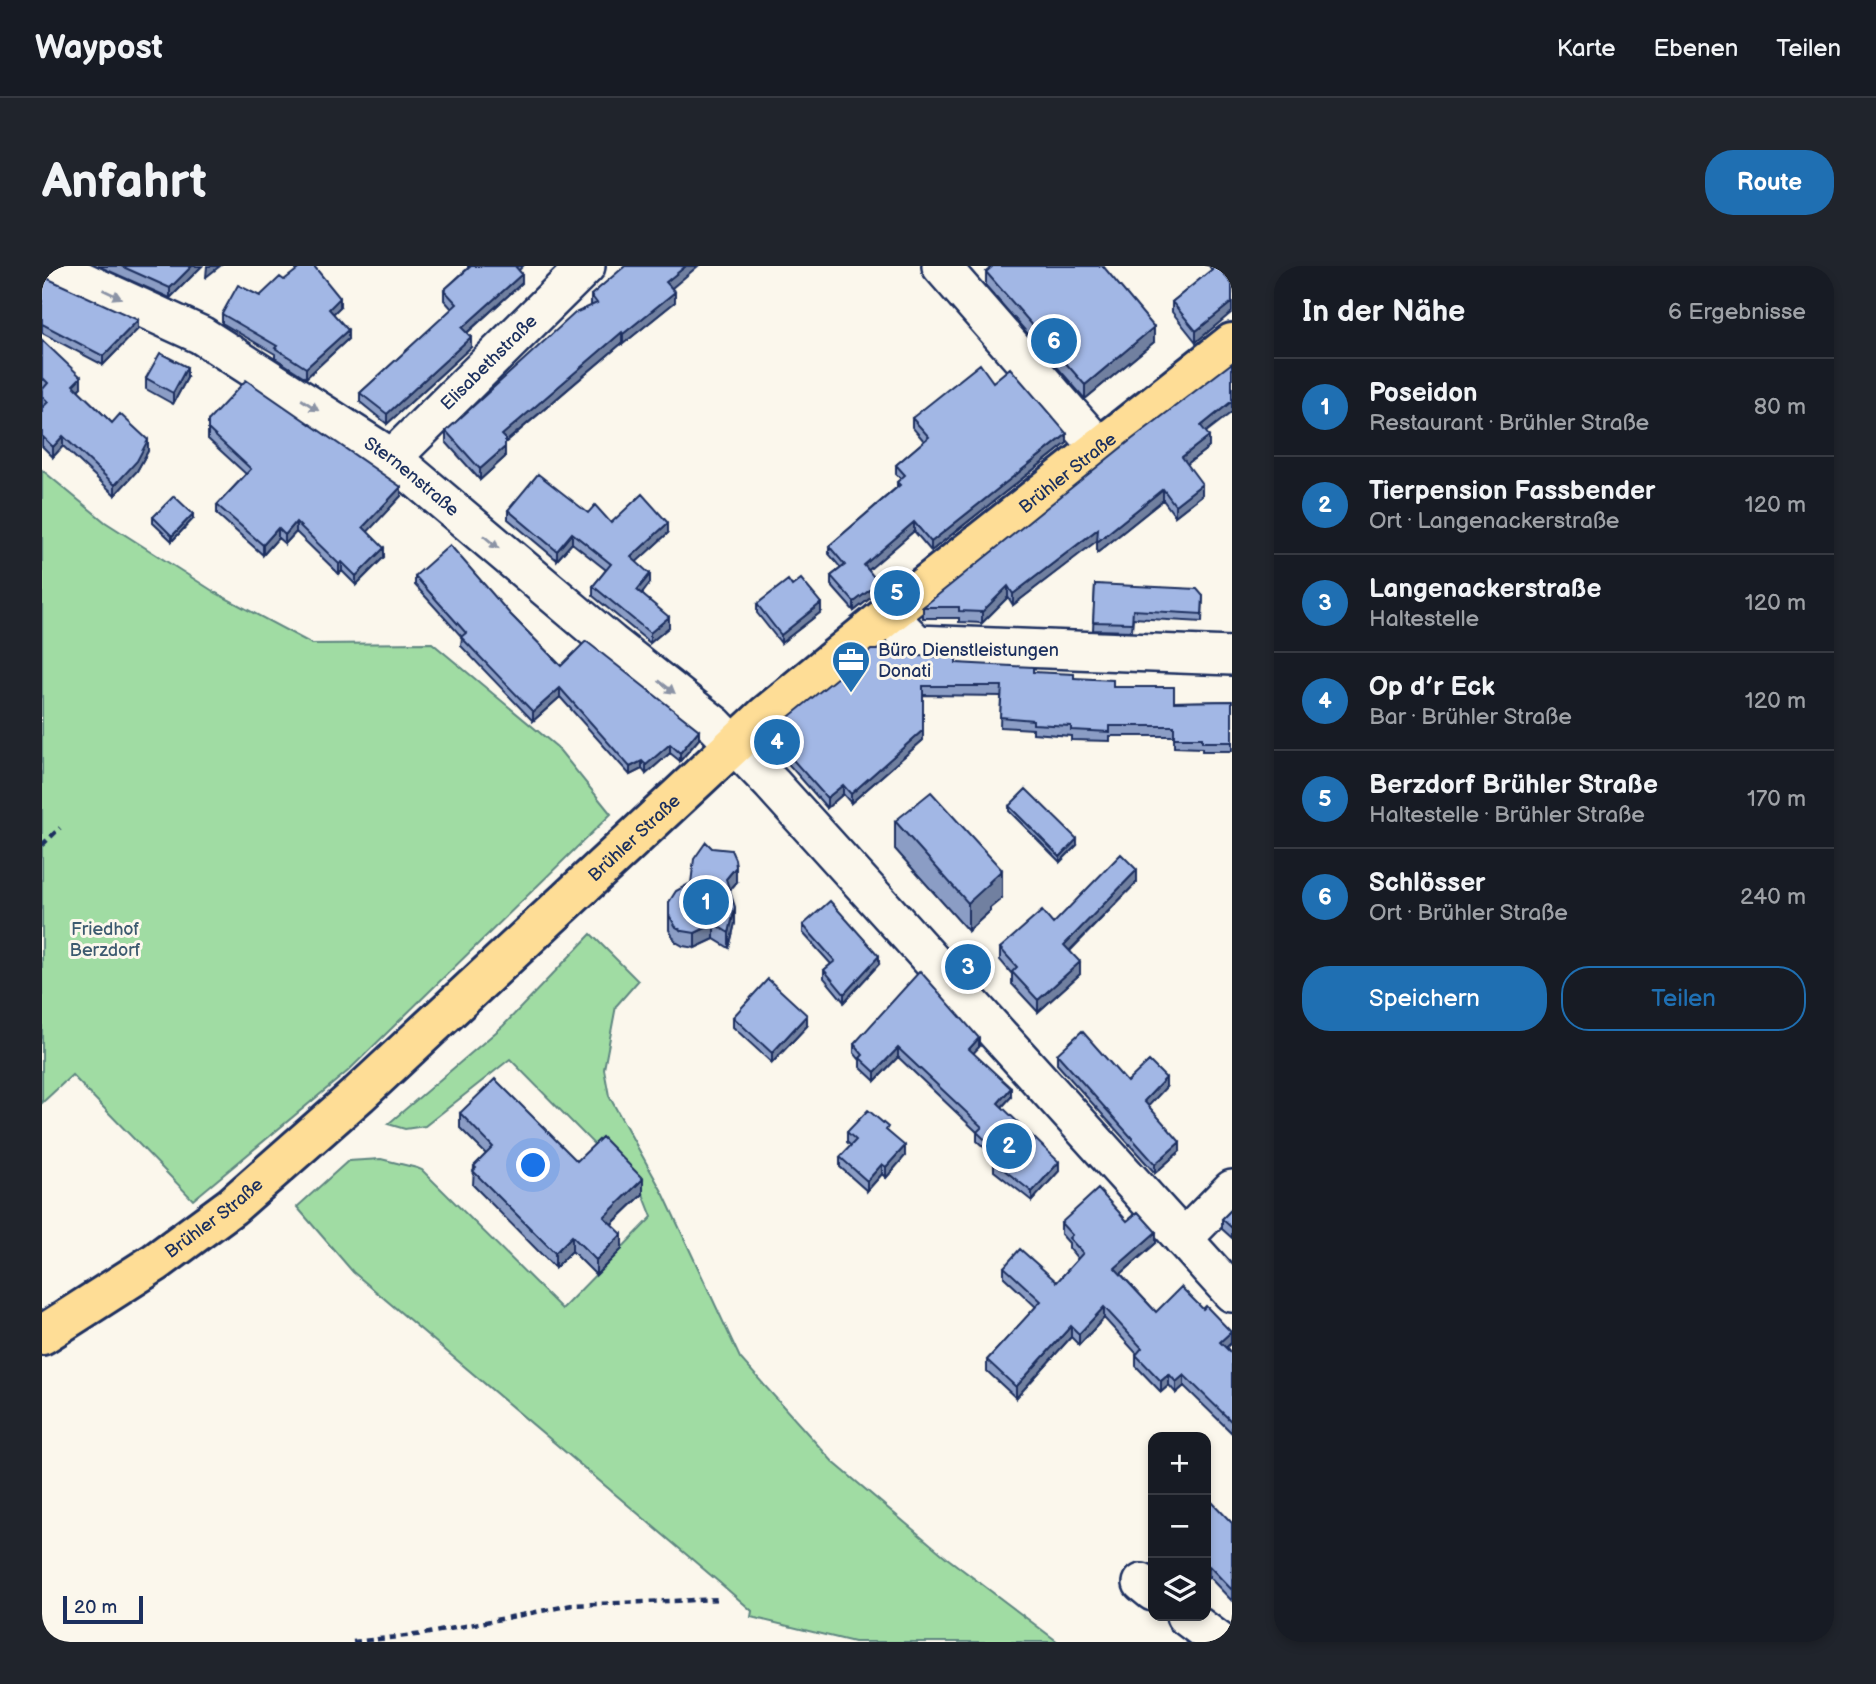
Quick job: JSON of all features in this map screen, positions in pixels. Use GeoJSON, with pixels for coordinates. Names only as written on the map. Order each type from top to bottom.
{"type":"FeatureCollection","features":[{"type":"Feature","properties":{"kind":"main road","name":"Brühler Straße"},"geometry":{"type":"LineString","coordinates":[[42,1335],[156,1262],[232,1206],[359,1094],[766,715],[1232,343]]}},
{"type":"Feature","properties":{"kind":"street","name":"Sternenstraße"},"geometry":{"type":"LineString","coordinates":[[50,266],[201,335],[392,458],[611,643],[715,725],[1232,1293]]}},
{"type":"Feature","properties":{"kind":"street","name":"Elisabethstraße"},"geometry":{"type":"LineString","coordinates":[[392,458],[586,266]]}},
{"type":"Feature","properties":{"kind":"street"},"geometry":{"type":"LineString","coordinates":[[941,266],[1100,448]]}},
{"type":"Feature","properties":{"kind":"street"},"geometry":{"type":"LineString","coordinates":[[888,615],[917,644],[1232,656]]}},
{"type":"Feature","properties":{"kind":"street"},"geometry":{"type":"LineString","coordinates":[[1182,1238],[1232,1189]]}},
{"type":"Feature","properties":{"kind":"street"},"geometry":{"type":"LineString","coordinates":[[1192,1621],[1220,1642]]}},
{"type":"Feature","properties":{"kind":"path"},"geometry":{"type":"LineString","coordinates":[[42,845],[60,828]]}},
{"type":"Feature","properties":{"kind":"path"},"geometry":{"type":"LineString","coordinates":[[353,1642],[424,1634],[572,1605],[720,1599]]}},
{"type":"Feature","properties":{"kind":"green space","name":"Friedhof Berzdorf"},"geometry":{"type":"Polygon","coordinates":[[[42,470],[105,522],[216,593],[312,644],[432,643],[557,747],[611,814],[348,1071],[193,1200],[72,1075],[42,1103],[42,470]]]}},
{"type":"Feature","properties":{"kind":"green space"},"geometry":{"type":"Polygon","coordinates":[[[591,934],[638,981],[616,1006],[604,1069],[609,1096],[664,1195],[740,1358],[833,1462],[947,1558],[1058,1642],[854,1642],[751,1617],[752,1611],[720,1583],[353,1272],[297,1207],[348,1161],[381,1159],[417,1168],[562,1309],[652,1217],[643,1194],[510,1059],[425,1126],[405,1129],[388,1124],[503,1026],[591,934]]]}},
{"type":"Feature","properties":{"kind":"building"},"geometry":{"type":"Polygon","coordinates":[[[121,266],[192,266],[170,288],[121,266]]]}},
{"type":"Feature","properties":{"kind":"building"},"geometry":{"type":"Polygon","coordinates":[[[302,266],[314,266],[340,298],[329,309],[348,330],[306,368],[275,348],[277,346],[222,314],[238,285],[260,296],[280,277],[284,280],[302,266]]]}},
{"type":"Feature","properties":{"kind":"building"},"geometry":{"type":"Polygon","coordinates":[[[471,266],[515,266],[522,274],[462,328],[471,337],[387,414],[360,393],[457,304],[444,290],[471,266]]]}},
{"type":"Feature","properties":{"kind":"building"},"geometry":{"type":"Polygon","coordinates":[[[625,266],[686,266],[666,282],[675,292],[623,334],[622,332],[502,435],[505,438],[505,447],[480,469],[446,431],[575,313],[597,303],[591,295],[625,266]]]}},
{"type":"Feature","properties":{"kind":"building"},"geometry":{"type":"Polygon","coordinates":[[[993,266],[1103,266],[1154,327],[1085,385],[986,272],[993,266]]]}},
{"type":"Feature","properties":{"kind":"building"},"geometry":{"type":"Polygon","coordinates":[[[1216,266],[1232,284],[1232,302],[1196,331],[1172,302],[1216,266]]]}},
{"type":"Feature","properties":{"kind":"building"},"geometry":{"type":"Polygon","coordinates":[[[44,277],[138,320],[103,356],[42,324],[44,277]]]}},
{"type":"Feature","properties":{"kind":"building"},"geometry":{"type":"Polygon","coordinates":[[[42,340],[81,377],[73,385],[112,423],[120,414],[148,440],[137,461],[115,485],[63,436],[53,447],[42,436],[42,408],[48,402],[42,396],[42,390],[48,383],[42,377],[42,340]]]}},
{"type":"Feature","properties":{"kind":"building"},"geometry":{"type":"Polygon","coordinates":[[[160,353],[187,367],[173,393],[146,378],[160,353]]]}},
{"type":"Feature","properties":{"kind":"building"},"geometry":{"type":"Polygon","coordinates":[[[1232,363],[1232,401],[1201,426],[1209,436],[1182,457],[1202,484],[1175,505],[1163,489],[1097,542],[1098,529],[1013,594],[1008,586],[982,612],[959,611],[959,607],[923,607],[1127,443],[1232,363]]]}},
{"type":"Feature","properties":{"kind":"building"},"geometry":{"type":"Polygon","coordinates":[[[980,364],[993,382],[1010,368],[1067,434],[931,542],[914,522],[864,565],[879,583],[854,602],[831,576],[845,565],[829,546],[900,485],[897,482],[905,475],[896,465],[929,437],[912,418],[980,364]]]}},
{"type":"Feature","properties":{"kind":"building"},"geometry":{"type":"Polygon","coordinates":[[[246,380],[401,487],[363,527],[384,548],[356,576],[342,562],[339,564],[296,522],[285,535],[278,528],[263,545],[217,505],[251,469],[208,429],[208,421],[246,380]]]}},
{"type":"Feature","properties":{"kind":"building"},"geometry":{"type":"Polygon","coordinates":[[[538,474],[588,513],[595,505],[611,523],[642,494],[668,523],[631,557],[650,574],[637,590],[669,617],[650,633],[593,586],[611,564],[572,533],[557,551],[508,510],[538,474]]]}},
{"type":"Feature","properties":{"kind":"building"},"geometry":{"type":"Polygon","coordinates":[[[174,496],[193,514],[172,536],[153,517],[174,496]]]}},
{"type":"Feature","properties":{"kind":"building"},"geometry":{"type":"Polygon","coordinates":[[[450,545],[510,614],[561,666],[586,641],[699,730],[680,753],[670,744],[646,765],[642,761],[630,767],[560,688],[533,712],[461,637],[466,633],[415,576],[450,545]]]}},
{"type":"Feature","properties":{"kind":"building"},"geometry":{"type":"Polygon","coordinates":[[[801,579],[821,603],[781,635],[757,604],[788,580],[792,586],[801,579]]]}},
{"type":"Feature","properties":{"kind":"building"},"geometry":{"type":"Polygon","coordinates":[[[1095,584],[1197,589],[1203,596],[1202,614],[1133,610],[1132,623],[1093,622],[1095,584]]]}},
{"type":"Feature","properties":{"kind":"building"},"geometry":{"type":"Polygon","coordinates":[[[871,650],[903,650],[916,656],[956,657],[956,663],[1033,667],[1033,672],[1113,680],[1113,687],[1174,687],[1174,702],[1232,701],[1232,742],[1174,738],[1174,726],[1110,726],[1110,732],[1033,724],[1033,720],[1000,717],[1002,686],[923,686],[923,730],[851,794],[843,785],[827,798],[769,733],[871,650]]]}},
{"type":"Feature","properties":{"kind":"building"},"geometry":{"type":"Polygon","coordinates":[[[1026,789],[1077,839],[1060,857],[1009,806],[1026,789]]]}},
{"type":"Feature","properties":{"kind":"building"},"geometry":{"type":"Polygon","coordinates":[[[931,792],[1002,870],[968,903],[895,821],[931,792]]]}},
{"type":"Feature","properties":{"kind":"building"},"geometry":{"type":"Polygon","coordinates":[[[706,842],[712,848],[731,850],[735,859],[736,867],[726,879],[735,907],[729,933],[714,924],[695,933],[683,931],[676,927],[669,915],[669,902],[676,891],[691,883],[694,859],[706,842]]]}},
{"type":"Feature","properties":{"kind":"building"},"geometry":{"type":"Polygon","coordinates":[[[1121,854],[1137,870],[1064,945],[1080,962],[1038,1000],[1012,972],[1017,967],[1000,948],[1042,911],[1053,924],[1121,854]]]}},
{"type":"Feature","properties":{"kind":"building"},"geometry":{"type":"Polygon","coordinates":[[[830,901],[879,956],[844,994],[824,970],[835,961],[803,925],[830,901]]]}},
{"type":"Feature","properties":{"kind":"building"},"geometry":{"type":"Polygon","coordinates":[[[920,971],[979,1038],[969,1049],[1011,1088],[998,1103],[1059,1162],[1032,1192],[994,1162],[1001,1155],[977,1132],[982,1127],[898,1048],[875,1072],[860,1058],[863,1055],[854,1044],[920,971]]]}},
{"type":"Feature","properties":{"kind":"building"},"geometry":{"type":"Polygon","coordinates":[[[768,979],[807,1015],[772,1053],[733,1017],[768,979]]]}},
{"type":"Feature","properties":{"kind":"building"},"geometry":{"type":"Polygon","coordinates":[[[1082,1031],[1127,1082],[1149,1061],[1166,1078],[1144,1101],[1180,1142],[1155,1164],[1057,1054],[1082,1031]]]}},
{"type":"Feature","properties":{"kind":"building"},"geometry":{"type":"Polygon","coordinates":[[[495,1079],[577,1161],[602,1137],[643,1179],[604,1217],[622,1234],[596,1260],[572,1236],[555,1253],[473,1171],[476,1168],[474,1166],[493,1147],[460,1113],[495,1079]]]}},
{"type":"Feature","properties":{"kind":"building"},"geometry":{"type":"Polygon","coordinates":[[[868,1110],[905,1146],[886,1167],[882,1164],[867,1181],[840,1157],[856,1140],[847,1132],[868,1110]]]}},
{"type":"Feature","properties":{"kind":"building"},"geometry":{"type":"Polygon","coordinates":[[[1098,1189],[1127,1221],[1138,1212],[1156,1232],[1115,1268],[1156,1312],[1181,1287],[1203,1309],[1206,1306],[1231,1332],[1220,1342],[1232,1354],[1232,1422],[1184,1375],[1176,1382],[1169,1374],[1161,1381],[1136,1355],[1142,1348],[1104,1307],[1079,1334],[1071,1326],[1016,1387],[987,1360],[1041,1301],[1004,1267],[1020,1249],[1057,1282],[1083,1253],[1069,1238],[1072,1235],[1061,1223],[1098,1189]]]}},
{"type":"Feature","properties":{"kind":"building"},"geometry":{"type":"Polygon","coordinates":[[[1232,1209],[1232,1228],[1222,1219],[1232,1209]]]}},
{"type":"Feature","properties":{"kind":"building"},"geometry":{"type":"Polygon","coordinates":[[[1211,1501],[1232,1523],[1232,1590],[1211,1568],[1211,1501]]]}},
{"type":"Feature","properties":{"kind":"place","name":"Schlösser"},"geometry":{"type":"Point","coordinates":[1054,341]}},
{"type":"Feature","properties":{"kind":"place","name":"Berzdorf Brühler Straße"},"geometry":{"type":"Point","coordinates":[897,593]}},
{"type":"Feature","properties":{"kind":"place","name":"Büro Dienstleistungen Donati"},"geometry":{"type":"Point","coordinates":[851,694]}},
{"type":"Feature","properties":{"kind":"place","name":"Op d’r Eck"},"geometry":{"type":"Point","coordinates":[777,742]}},
{"type":"Feature","properties":{"kind":"place","name":"Poseidon"},"geometry":{"type":"Point","coordinates":[706,902]}},
{"type":"Feature","properties":{"kind":"place","name":"Langenackerstraße"},"geometry":{"type":"Point","coordinates":[968,967]}},
{"type":"Feature","properties":{"kind":"place","name":"Tierpension Fassbender"},"geometry":{"type":"Point","coordinates":[1009,1146]}}]}
